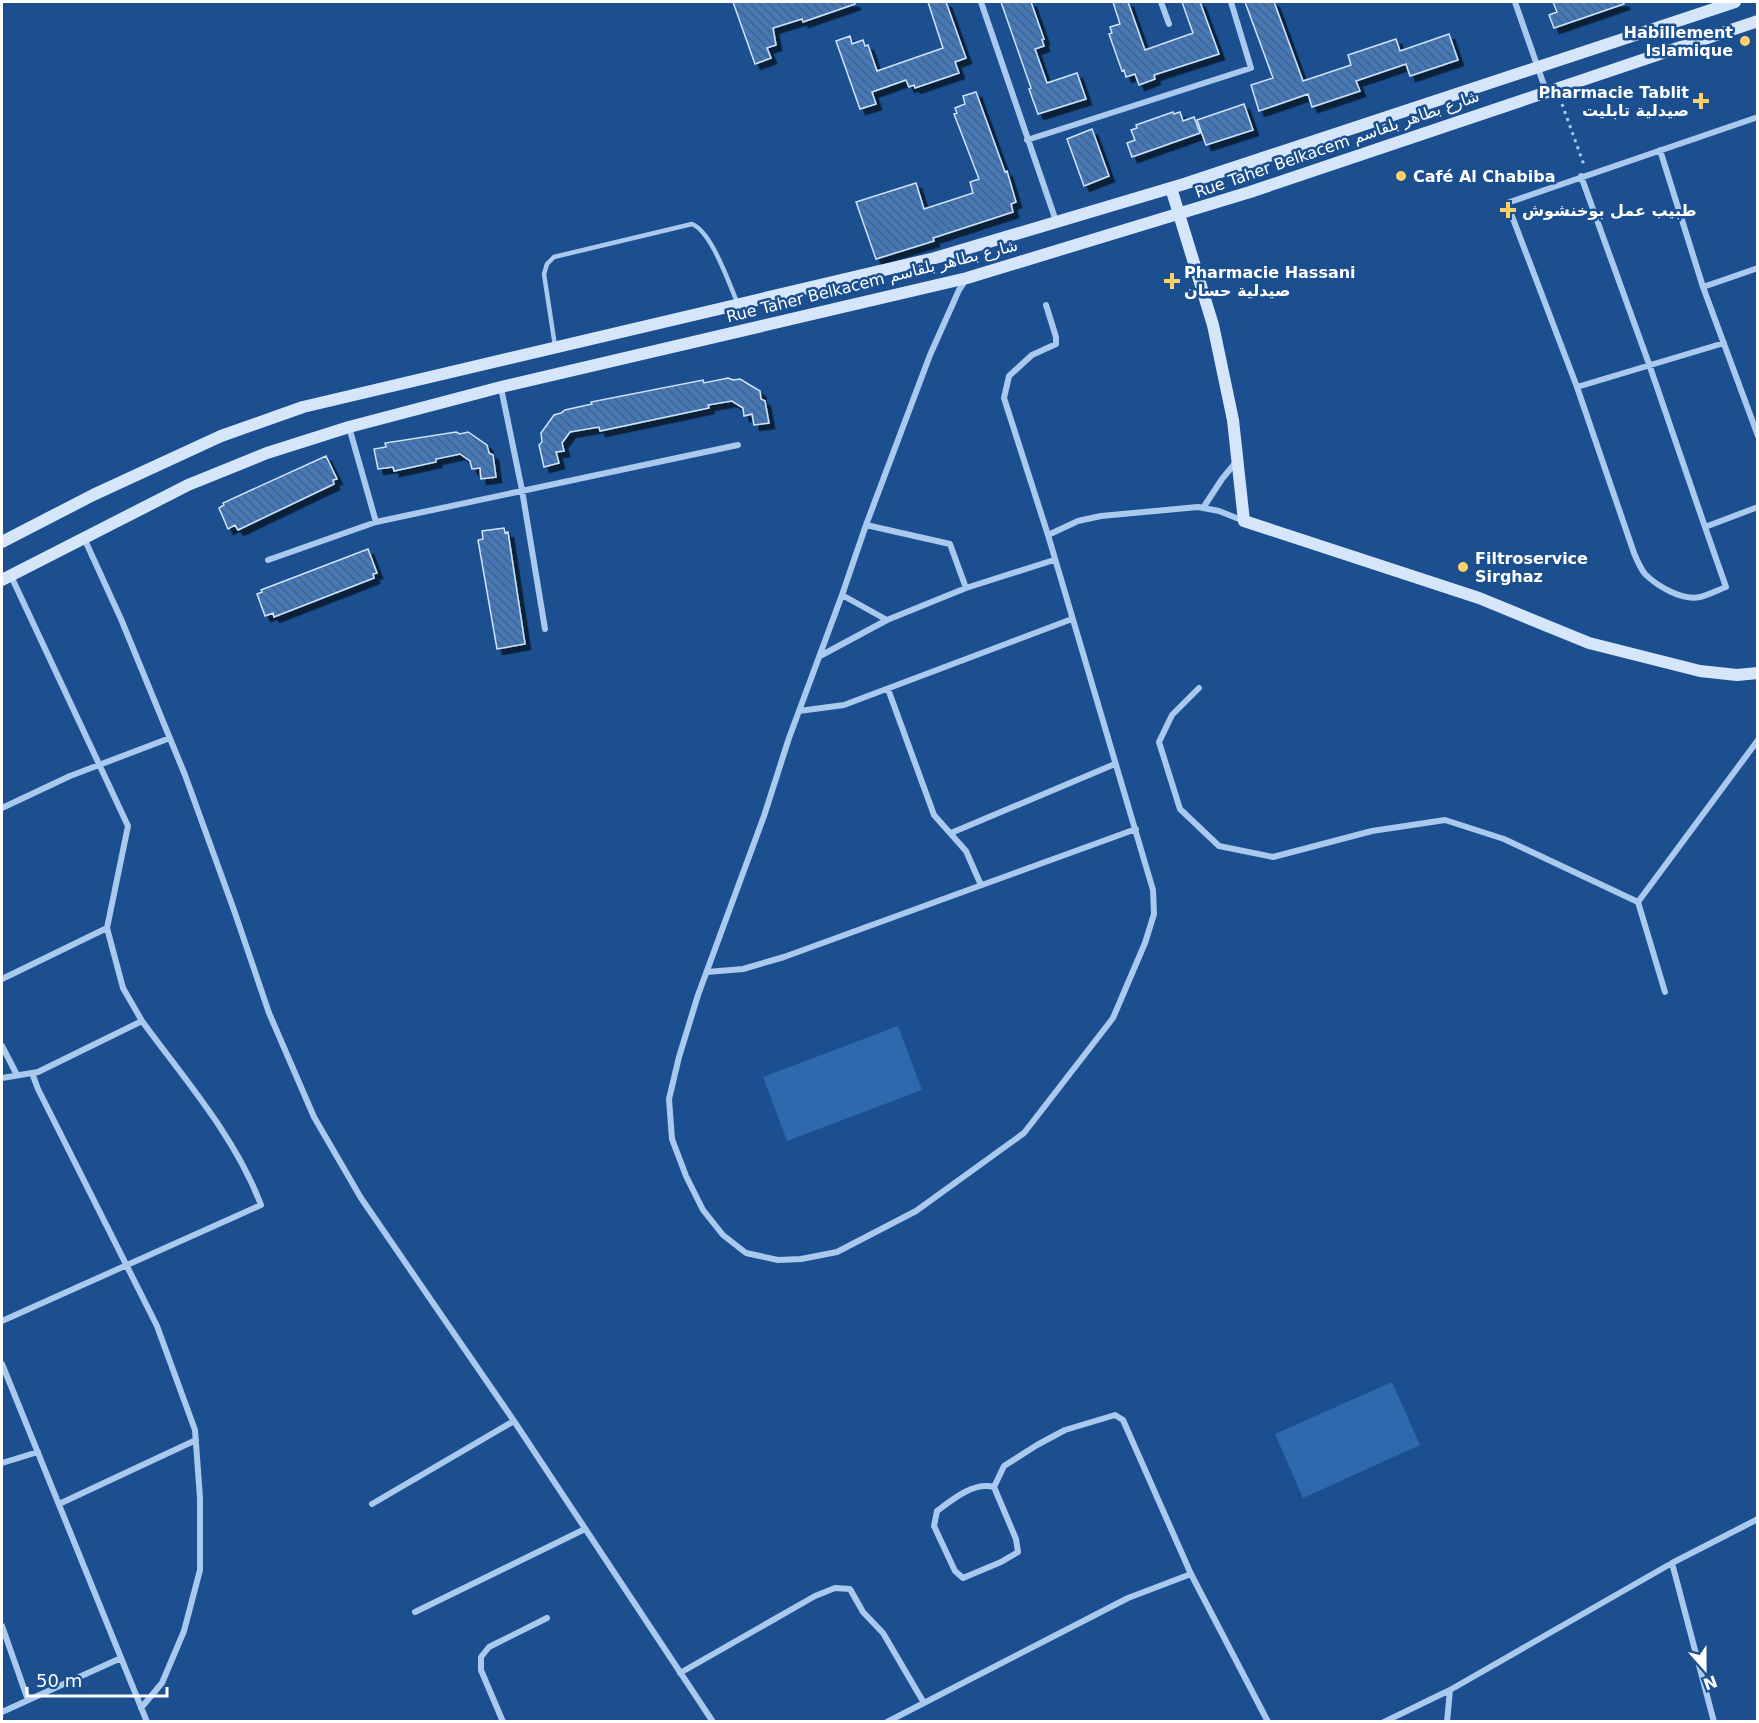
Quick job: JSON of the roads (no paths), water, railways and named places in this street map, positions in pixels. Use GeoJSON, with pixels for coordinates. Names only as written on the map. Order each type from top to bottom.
{"type":"FeatureCollection","features":[{"type":"Feature","properties":{"kind":"main road","name":"Rue Taher Belkacem شارع بطاهر بلقاسم"},"geometry":{"type":"LineString","coordinates":[[2,542],[93,495],[221,436],[303,406],[935,258],[1171,188],[1735,2]]}},
{"type":"Feature","properties":{"kind":"main road","name":"Rue Taher Belkacem شارع بطاهر بلقاسم"},"geometry":{"type":"LineString","coordinates":[[6,578],[188,485],[267,453],[349,427],[501,387],[967,278],[1178,215],[1758,21]]}},
{"type":"Feature","properties":{"kind":"main road"},"geometry":{"type":"LineString","coordinates":[[1171,188],[1213,325],[1233,420],[1244,521],[1479,598],[1589,643],[1700,671],[1737,675],[1758,674]]}},
{"type":"Feature","properties":{"kind":"street"},"geometry":{"type":"LineString","coordinates":[[981,2],[1056,221]]}},
{"type":"Feature","properties":{"kind":"street"},"geometry":{"type":"LineString","coordinates":[[1161,2],[1169,24]]}},
{"type":"Feature","properties":{"kind":"street"},"geometry":{"type":"LineString","coordinates":[[1027,140],[1251,68],[1231,2]]}},
{"type":"Feature","properties":{"kind":"street"},"geometry":{"type":"LineString","coordinates":[[1515,2],[1546,91]]}},
{"type":"Feature","properties":{"kind":"street"},"geometry":{"type":"LineString","coordinates":[[1584,175],[1726,586],[1699,597],[1689,597],[1666,589],[1641,569],[1577,387],[1507,203],[1584,175],[1758,117]]}},
{"type":"Feature","properties":{"kind":"street"},"geometry":{"type":"LineString","coordinates":[[1660,150],[1703,287],[1758,436]]}},
{"type":"Feature","properties":{"kind":"street"},"geometry":{"type":"LineString","coordinates":[[1703,287],[1758,268]]}},
{"type":"Feature","properties":{"kind":"street"},"geometry":{"type":"LineString","coordinates":[[967,278],[959,290],[930,355],[866,525],[843,596],[799,711],[678,1057],[669,1100],[672,1139],[686,1176],[704,1210],[723,1235],[746,1253],[778,1260],[801,1259],[837,1252],[916,1211],[1024,1133],[1113,1018],[1145,943],[1154,914],[1153,890],[1048,535],[1004,398],[1009,376],[1032,355],[1056,344],[1046,305]]}},
{"type":"Feature","properties":{"kind":"street"},"geometry":{"type":"LineString","coordinates":[[1577,387],[1724,343]]}},
{"type":"Feature","properties":{"kind":"street"},"geometry":{"type":"LineString","coordinates":[[501,387],[522,490],[545,629]]}},
{"type":"Feature","properties":{"kind":"street"},"geometry":{"type":"LineString","coordinates":[[349,427],[376,522]]}},
{"type":"Feature","properties":{"kind":"street"},"geometry":{"type":"LineString","coordinates":[[268,560],[376,522],[738,445]]}},
{"type":"Feature","properties":{"kind":"street"},"geometry":{"type":"LineString","coordinates":[[1203,508],[1222,479],[1237,462]]}},
{"type":"Feature","properties":{"kind":"street"},"geometry":{"type":"LineString","coordinates":[[1048,535],[1078,521],[1101,516],[1198,507],[1219,511],[1244,521]]}},
{"type":"Feature","properties":{"kind":"street"},"geometry":{"type":"LineString","coordinates":[[1705,527],[1758,507]]}},
{"type":"Feature","properties":{"kind":"street"},"geometry":{"type":"LineString","coordinates":[[866,525],[950,544],[966,588]]}},
{"type":"Feature","properties":{"kind":"street"},"geometry":{"type":"LineString","coordinates":[[84,538],[121,619],[170,738],[235,913],[269,1013],[314,1117],[361,1198],[514,1421],[713,1722]]}},
{"type":"Feature","properties":{"kind":"street"},"geometry":{"type":"LineString","coordinates":[[819,657],[887,620],[966,588],[1054,560]]}},
{"type":"Feature","properties":{"kind":"street"},"geometry":{"type":"LineString","coordinates":[[2,1321],[261,1205],[250,1177],[225,1134],[141,1021],[123,988],[107,928],[128,826],[100,765],[6,578]]}},
{"type":"Feature","properties":{"kind":"street"},"geometry":{"type":"LineString","coordinates":[[843,596],[887,620]]}},
{"type":"Feature","properties":{"kind":"street"},"geometry":{"type":"LineString","coordinates":[[799,711],[844,705],[1072,619]]}},
{"type":"Feature","properties":{"kind":"street"},"geometry":{"type":"LineString","coordinates":[[1199,688],[1172,715],[1159,742],[1180,809],[1219,846],[1273,857],[1372,831],[1445,820],[1504,839],[1638,902],[1665,992]]}},
{"type":"Feature","properties":{"kind":"street"},"geometry":{"type":"LineString","coordinates":[[888,689],[934,815],[966,851],[981,885]]}},
{"type":"Feature","properties":{"kind":"street"},"geometry":{"type":"LineString","coordinates":[[2,808],[70,776],[170,738]]}},
{"type":"Feature","properties":{"kind":"street"},"geometry":{"type":"LineString","coordinates":[[1638,902],[1758,740]]}},
{"type":"Feature","properties":{"kind":"street"},"geometry":{"type":"LineString","coordinates":[[951,833],[1115,764]]}},
{"type":"Feature","properties":{"kind":"street"},"geometry":{"type":"LineString","coordinates":[[707,972],[743,969],[784,957],[1136,829]]}},
{"type":"Feature","properties":{"kind":"street"},"geometry":{"type":"LineString","coordinates":[[2,979],[107,928]]}},
{"type":"Feature","properties":{"kind":"street"},"geometry":{"type":"LineString","coordinates":[[2,1078],[32,1073],[141,1021]]}},
{"type":"Feature","properties":{"kind":"street"},"geometry":{"type":"LineString","coordinates":[[2,1046],[17,1075]]}},
{"type":"Feature","properties":{"kind":"street"},"geometry":{"type":"LineString","coordinates":[[32,1073],[157,1326],[195,1430],[200,1498],[200,1570],[184,1631],[162,1683],[141,1708]]}},
{"type":"Feature","properties":{"kind":"street"},"geometry":{"type":"LineString","coordinates":[[2,1364],[147,1722]]}},
{"type":"Feature","properties":{"kind":"street"},"geometry":{"type":"LineString","coordinates":[[994,1487],[981,1484],[936,1511],[934,1526],[955,1571],[963,1578],[1018,1552],[1016,1539],[994,1487],[1004,1466],[1065,1430],[1115,1414],[1124,1420],[1191,1574],[1268,1722]]}},
{"type":"Feature","properties":{"kind":"street"},"geometry":{"type":"LineString","coordinates":[[372,1504],[514,1421]]}},
{"type":"Feature","properties":{"kind":"street"},"geometry":{"type":"LineString","coordinates":[[59,1504],[195,1440]]}},
{"type":"Feature","properties":{"kind":"street"},"geometry":{"type":"LineString","coordinates":[[2,1463],[38,1452]]}},
{"type":"Feature","properties":{"kind":"street"},"geometry":{"type":"LineString","coordinates":[[1384,1722],[1450,1690],[1672,1563],[1758,1519]]}},
{"type":"Feature","properties":{"kind":"street"},"geometry":{"type":"LineString","coordinates":[[415,1612],[585,1529]]}},
{"type":"Feature","properties":{"kind":"street"},"geometry":{"type":"LineString","coordinates":[[1672,1563],[1714,1722]]}},
{"type":"Feature","properties":{"kind":"street"},"geometry":{"type":"LineString","coordinates":[[887,1722],[1128,1598],[1191,1574]]}},
{"type":"Feature","properties":{"kind":"street"},"geometry":{"type":"LineString","coordinates":[[680,1672],[815,1596],[835,1588],[850,1589],[863,1612],[883,1633],[924,1703]]}},
{"type":"Feature","properties":{"kind":"street"},"geometry":{"type":"LineString","coordinates":[[503,1722],[481,1670],[482,1657],[489,1647],[547,1618]]}},
{"type":"Feature","properties":{"kind":"street"},"geometry":{"type":"LineString","coordinates":[[2,1626],[28,1700]]}},
{"type":"Feature","properties":{"kind":"street"},"geometry":{"type":"LineString","coordinates":[[2,1712],[121,1658]]}},
{"type":"Feature","properties":{"kind":"street"},"geometry":{"type":"LineString","coordinates":[[1447,1722],[1450,1690]]}},
{"type":"Feature","properties":{"kind":"lane"},"geometry":{"type":"LineString","coordinates":[[555,346],[544,274],[547,264],[554,257],[692,224],[699,227],[717,256],[738,304]]}},
{"type":"Feature","properties":{"kind":"place","name":"Habillement Islamique"},"geometry":{"type":"Point","coordinates":[1745,41]}},
{"type":"Feature","properties":{"kind":"place","name":"Pharmacie Tablit صيدلية تابليت"},"geometry":{"type":"Point","coordinates":[1701,101]}},
{"type":"Feature","properties":{"kind":"place","name":"Café Al Chabiba"},"geometry":{"type":"Point","coordinates":[1401,176]}},
{"type":"Feature","properties":{"kind":"place","name":"طبيب عمل بوخنشوش"},"geometry":{"type":"Point","coordinates":[1508,210]}},
{"type":"Feature","properties":{"kind":"place","name":"Pharmacie Hassani صيدلية حسان"},"geometry":{"type":"Point","coordinates":[1172,281]}},
{"type":"Feature","properties":{"kind":"place","name":"Filtroservice Sirghaz"},"geometry":{"type":"Point","coordinates":[1463,567]}}]}
